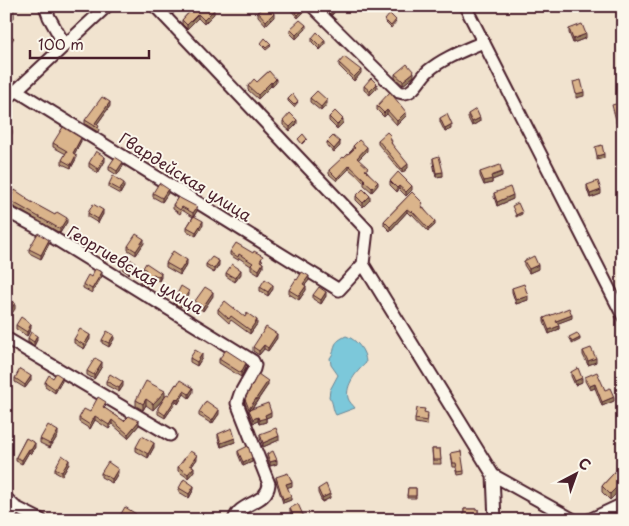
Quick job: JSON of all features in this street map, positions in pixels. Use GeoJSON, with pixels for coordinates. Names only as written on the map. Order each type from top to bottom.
{"type":"FeatureCollection","features":[{"type":"Feature","properties":{"kind":"street"},"geometry":{"type":"LineString","coordinates":[[45,6],[64,44]]}},
{"type":"Feature","properties":{"kind":"street"},"geometry":{"type":"LineString","coordinates":[[6,100],[107,6]]}},
{"type":"Feature","properties":{"kind":"street"},"geometry":{"type":"LineString","coordinates":[[155,6],[367,230],[363,264],[492,475],[495,520]]}},
{"type":"Feature","properties":{"kind":"street"},"geometry":{"type":"LineString","coordinates":[[312,6],[399,92],[406,94],[428,71],[483,42]]}},
{"type":"Feature","properties":{"kind":"street"},"geometry":{"type":"LineString","coordinates":[[465,6],[623,316]]}},
{"type":"Feature","properties":{"kind":"street","name":"Гвардейская улица"},"geometry":{"type":"LineString","coordinates":[[16,90],[339,290],[363,264]]}},
{"type":"Feature","properties":{"kind":"street","name":"Георгиевская улица"},"geometry":{"type":"LineString","coordinates":[[6,211],[36,227],[254,361],[254,369],[237,403],[269,484],[269,491],[235,514],[234,520]]}},
{"type":"Feature","properties":{"kind":"street"},"geometry":{"type":"LineString","coordinates":[[6,338],[170,435]]}},
{"type":"Feature","properties":{"kind":"street"},"geometry":{"type":"LineString","coordinates":[[492,475],[574,520]]}},
{"type":"Feature","properties":{"kind":"street"},"geometry":{"type":"LineString","coordinates":[[6,498],[15,506],[42,520]]}},
{"type":"Feature","properties":{"kind":"street"},"geometry":{"type":"LineString","coordinates":[[589,520],[623,504]]}},
{"type":"Feature","properties":{"kind":"street"},"geometry":{"type":"LineString","coordinates":[[9,520],[15,506]]}},
{"type":"Feature","properties":{"kind":"water"},"geometry":{"type":"Polygon","coordinates":[[[346,336],[360,346],[366,363],[356,374],[348,388],[348,398],[355,408],[336,415],[329,397],[330,390],[338,375],[331,365],[330,358],[337,341],[346,336]]]}},
{"type":"Feature","properties":{"kind":"building"},"geometry":{"type":"Polygon","coordinates":[[[6,6],[12,6],[14,14],[6,16],[6,6]]]}},
{"type":"Feature","properties":{"kind":"building"},"geometry":{"type":"Polygon","coordinates":[[[169,6],[177,6],[173,10],[169,6]]]}},
{"type":"Feature","properties":{"kind":"building"},"geometry":{"type":"Polygon","coordinates":[[[195,6],[210,6],[214,10],[204,20],[198,14],[187,25],[182,20],[195,6]]]}},
{"type":"Feature","properties":{"kind":"building"},"geometry":{"type":"Polygon","coordinates":[[[263,6],[267,6],[274,13],[266,21],[258,12],[263,6]]]}},
{"type":"Feature","properties":{"kind":"building"},"geometry":{"type":"Polygon","coordinates":[[[290,6],[301,6],[304,9],[298,15],[290,6]]]}},
{"type":"Feature","properties":{"kind":"building"},"geometry":{"type":"Polygon","coordinates":[[[328,6],[336,6],[332,11],[328,6]]]}},
{"type":"Feature","properties":{"kind":"building"},"geometry":{"type":"Polygon","coordinates":[[[390,14],[396,20],[391,26],[385,20],[390,14]]]}},
{"type":"Feature","properties":{"kind":"building"},"geometry":{"type":"Polygon","coordinates":[[[300,20],[306,25],[296,35],[290,29],[300,20]]]}},
{"type":"Feature","properties":{"kind":"building"},"geometry":{"type":"Polygon","coordinates":[[[582,24],[586,34],[573,39],[569,29],[582,24]]]}},
{"type":"Feature","properties":{"kind":"building"},"geometry":{"type":"Polygon","coordinates":[[[7,31],[14,38],[10,43],[6,40],[7,31]]]}},
{"type":"Feature","properties":{"kind":"building"},"geometry":{"type":"Polygon","coordinates":[[[317,32],[325,40],[320,46],[312,38],[317,32]]]}},
{"type":"Feature","properties":{"kind":"building"},"geometry":{"type":"Polygon","coordinates":[[[265,38],[271,44],[266,48],[261,43],[265,38]]]}},
{"type":"Feature","properties":{"kind":"building"},"geometry":{"type":"Polygon","coordinates":[[[344,57],[361,70],[354,77],[339,63],[344,57]]]}},
{"type":"Feature","properties":{"kind":"building"},"geometry":{"type":"Polygon","coordinates":[[[407,64],[414,72],[403,81],[395,74],[407,64]]]}},
{"type":"Feature","properties":{"kind":"building"},"geometry":{"type":"Polygon","coordinates":[[[269,71],[276,79],[258,95],[248,86],[254,79],[257,82],[269,71]]]}},
{"type":"Feature","properties":{"kind":"building"},"geometry":{"type":"Polygon","coordinates":[[[371,78],[377,84],[370,91],[364,86],[371,78]]]}},
{"type":"Feature","properties":{"kind":"building"},"geometry":{"type":"Polygon","coordinates":[[[581,80],[584,92],[576,94],[573,82],[581,80]]]}},
{"type":"Feature","properties":{"kind":"building"},"geometry":{"type":"Polygon","coordinates":[[[317,91],[327,100],[321,107],[310,98],[317,91]]]}},
{"type":"Feature","properties":{"kind":"building"},"geometry":{"type":"Polygon","coordinates":[[[390,92],[406,112],[397,121],[387,110],[384,113],[377,106],[390,92]]]}},
{"type":"Feature","properties":{"kind":"building"},"geometry":{"type":"Polygon","coordinates":[[[293,94],[298,101],[294,105],[288,99],[293,94]]]}},
{"type":"Feature","properties":{"kind":"building"},"geometry":{"type":"Polygon","coordinates":[[[102,97],[110,102],[95,123],[99,126],[98,128],[85,120],[102,97]]]}},
{"type":"Feature","properties":{"kind":"building"},"geometry":{"type":"Polygon","coordinates":[[[623,102],[623,118],[616,120],[612,105],[623,102]]]}},
{"type":"Feature","properties":{"kind":"building"},"geometry":{"type":"Polygon","coordinates":[[[476,109],[480,118],[472,122],[468,114],[476,109]]]}},
{"type":"Feature","properties":{"kind":"building"},"geometry":{"type":"Polygon","coordinates":[[[335,111],[343,119],[337,125],[329,117],[335,111]]]}},
{"type":"Feature","properties":{"kind":"building"},"geometry":{"type":"Polygon","coordinates":[[[290,113],[297,120],[290,127],[283,121],[290,113]]]}},
{"type":"Feature","properties":{"kind":"building"},"geometry":{"type":"Polygon","coordinates":[[[447,114],[452,125],[445,129],[440,118],[447,114]]]}},
{"type":"Feature","properties":{"kind":"building"},"geometry":{"type":"Polygon","coordinates":[[[6,125],[12,130],[6,137],[6,125]]]}},
{"type":"Feature","properties":{"kind":"building"},"geometry":{"type":"Polygon","coordinates":[[[63,127],[81,138],[73,153],[76,155],[71,165],[62,160],[67,151],[53,143],[63,127]]]}},
{"type":"Feature","properties":{"kind":"building"},"geometry":{"type":"Polygon","coordinates":[[[387,132],[391,136],[391,143],[408,164],[402,169],[378,140],[387,132]]]}},
{"type":"Feature","properties":{"kind":"building"},"geometry":{"type":"Polygon","coordinates":[[[303,134],[307,139],[302,144],[298,139],[303,134]]]}},
{"type":"Feature","properties":{"kind":"building"},"geometry":{"type":"Polygon","coordinates":[[[333,136],[340,142],[334,149],[327,142],[333,136]]]}},
{"type":"Feature","properties":{"kind":"building"},"geometry":{"type":"Polygon","coordinates":[[[359,140],[367,147],[357,158],[368,168],[365,170],[378,182],[372,188],[349,165],[337,178],[329,170],[355,148],[353,146],[359,140]]]}},
{"type":"Feature","properties":{"kind":"building"},"geometry":{"type":"Polygon","coordinates":[[[602,145],[604,154],[597,156],[595,147],[602,145]]]}},
{"type":"Feature","properties":{"kind":"building"},"geometry":{"type":"Polygon","coordinates":[[[96,151],[105,157],[98,169],[89,163],[96,151]]]}},
{"type":"Feature","properties":{"kind":"building"},"geometry":{"type":"Polygon","coordinates":[[[439,156],[443,172],[436,173],[433,158],[439,156]]]}},
{"type":"Feature","properties":{"kind":"building"},"geometry":{"type":"Polygon","coordinates":[[[115,157],[123,162],[117,171],[109,166],[115,157]]]}},
{"type":"Feature","properties":{"kind":"building"},"geometry":{"type":"Polygon","coordinates":[[[500,165],[502,172],[491,176],[492,179],[484,181],[480,172],[500,165]]]}},
{"type":"Feature","properties":{"kind":"building"},"geometry":{"type":"Polygon","coordinates":[[[398,172],[412,186],[406,192],[399,186],[397,188],[390,181],[398,172]]]}},
{"type":"Feature","properties":{"kind":"building"},"geometry":{"type":"Polygon","coordinates":[[[113,176],[124,183],[120,190],[109,184],[113,176]]]}},
{"type":"Feature","properties":{"kind":"building"},"geometry":{"type":"Polygon","coordinates":[[[598,181],[601,190],[590,194],[587,185],[598,181]]]}},
{"type":"Feature","properties":{"kind":"building"},"geometry":{"type":"Polygon","coordinates":[[[159,183],[168,189],[162,198],[153,193],[159,183]]]}},
{"type":"Feature","properties":{"kind":"building"},"geometry":{"type":"Polygon","coordinates":[[[510,187],[513,195],[497,202],[494,193],[510,187]]]}},
{"type":"Feature","properties":{"kind":"building"},"geometry":{"type":"Polygon","coordinates":[[[363,189],[370,196],[363,203],[356,196],[363,189]]]}},
{"type":"Feature","properties":{"kind":"building"},"geometry":{"type":"Polygon","coordinates":[[[15,190],[26,199],[55,215],[57,212],[67,218],[60,229],[9,200],[15,190]]]}},
{"type":"Feature","properties":{"kind":"building"},"geometry":{"type":"Polygon","coordinates":[[[412,192],[423,203],[421,206],[435,221],[428,228],[412,211],[407,209],[390,227],[384,221],[412,192]]]}},
{"type":"Feature","properties":{"kind":"building"},"geometry":{"type":"Polygon","coordinates":[[[178,197],[197,207],[193,213],[182,207],[180,210],[173,205],[178,197]]]}},
{"type":"Feature","properties":{"kind":"building"},"geometry":{"type":"Polygon","coordinates":[[[518,203],[522,212],[516,215],[512,206],[518,203]]]}},
{"type":"Feature","properties":{"kind":"building"},"geometry":{"type":"Polygon","coordinates":[[[93,204],[103,210],[98,219],[88,213],[93,204]]]}},
{"type":"Feature","properties":{"kind":"building"},"geometry":{"type":"Polygon","coordinates":[[[194,216],[203,221],[196,232],[187,227],[194,216]]]}},
{"type":"Feature","properties":{"kind":"building"},"geometry":{"type":"Polygon","coordinates":[[[623,219],[623,231],[622,231],[617,222],[623,219]]]}},
{"type":"Feature","properties":{"kind":"building"},"geometry":{"type":"Polygon","coordinates":[[[38,233],[49,240],[41,255],[29,249],[38,233]]]}},
{"type":"Feature","properties":{"kind":"building"},"geometry":{"type":"Polygon","coordinates":[[[136,234],[144,239],[136,251],[128,246],[136,234]]]}},
{"type":"Feature","properties":{"kind":"building"},"geometry":{"type":"Polygon","coordinates":[[[236,243],[253,253],[254,251],[263,256],[260,261],[263,263],[259,270],[251,265],[253,263],[239,254],[238,257],[230,252],[236,243]]]}},
{"type":"Feature","properties":{"kind":"building"},"geometry":{"type":"Polygon","coordinates":[[[173,251],[187,260],[180,271],[166,263],[173,251]]]}},
{"type":"Feature","properties":{"kind":"building"},"geometry":{"type":"Polygon","coordinates":[[[534,256],[538,265],[529,269],[524,261],[534,256]]]}},
{"type":"Feature","properties":{"kind":"building"},"geometry":{"type":"Polygon","coordinates":[[[127,257],[134,262],[129,270],[122,265],[127,257]]]}},
{"type":"Feature","properties":{"kind":"building"},"geometry":{"type":"Polygon","coordinates":[[[212,257],[219,261],[214,269],[206,264],[212,257]]]}},
{"type":"Feature","properties":{"kind":"building"},"geometry":{"type":"Polygon","coordinates":[[[146,263],[161,273],[159,277],[153,274],[149,284],[140,279],[146,270],[143,268],[146,263]]]}},
{"type":"Feature","properties":{"kind":"building"},"geometry":{"type":"Polygon","coordinates":[[[232,264],[241,270],[235,278],[226,273],[232,264]]]}},
{"type":"Feature","properties":{"kind":"building"},"geometry":{"type":"Polygon","coordinates":[[[95,269],[102,272],[92,289],[83,284],[88,275],[91,277],[95,269]]]}},
{"type":"Feature","properties":{"kind":"building"},"geometry":{"type":"Polygon","coordinates":[[[302,272],[309,276],[303,284],[306,286],[299,296],[289,290],[302,272]]]}},
{"type":"Feature","properties":{"kind":"building"},"geometry":{"type":"Polygon","coordinates":[[[265,279],[273,285],[268,292],[260,287],[265,279]]]}},
{"type":"Feature","properties":{"kind":"building"},"geometry":{"type":"Polygon","coordinates":[[[524,284],[528,296],[516,300],[512,288],[524,284]]]}},
{"type":"Feature","properties":{"kind":"building"},"geometry":{"type":"Polygon","coordinates":[[[181,286],[189,291],[181,304],[174,300],[181,286]]]}},
{"type":"Feature","properties":{"kind":"building"},"geometry":{"type":"Polygon","coordinates":[[[205,287],[213,292],[203,307],[195,301],[205,287]]]}},
{"type":"Feature","properties":{"kind":"building"},"geometry":{"type":"Polygon","coordinates":[[[319,287],[326,292],[321,300],[313,295],[319,287]]]}},
{"type":"Feature","properties":{"kind":"building"},"geometry":{"type":"Polygon","coordinates":[[[6,297],[15,303],[6,316],[6,297]]]}},
{"type":"Feature","properties":{"kind":"building"},"geometry":{"type":"Polygon","coordinates":[[[225,301],[245,317],[247,313],[257,320],[250,330],[231,316],[229,319],[218,309],[225,301]]]}},
{"type":"Feature","properties":{"kind":"building"},"geometry":{"type":"Polygon","coordinates":[[[569,308],[572,315],[556,321],[559,326],[549,330],[544,318],[569,308]]]}},
{"type":"Feature","properties":{"kind":"building"},"geometry":{"type":"Polygon","coordinates":[[[21,317],[31,324],[27,332],[16,325],[21,317]]]}},
{"type":"Feature","properties":{"kind":"building"},"geometry":{"type":"Polygon","coordinates":[[[266,327],[277,334],[268,348],[264,345],[259,351],[253,347],[266,327]]]}},
{"type":"Feature","properties":{"kind":"building"},"geometry":{"type":"Polygon","coordinates":[[[80,329],[90,335],[84,345],[74,339],[80,329]]]}},
{"type":"Feature","properties":{"kind":"building"},"geometry":{"type":"Polygon","coordinates":[[[107,331],[114,335],[109,343],[102,340],[107,331]]]}},
{"type":"Feature","properties":{"kind":"building"},"geometry":{"type":"Polygon","coordinates":[[[31,332],[37,336],[34,342],[28,338],[31,332]]]}},
{"type":"Feature","properties":{"kind":"building"},"geometry":{"type":"Polygon","coordinates":[[[577,333],[580,338],[572,342],[569,337],[577,333]]]}},
{"type":"Feature","properties":{"kind":"building"},"geometry":{"type":"Polygon","coordinates":[[[591,348],[596,358],[588,361],[583,351],[591,348]]]}},
{"type":"Feature","properties":{"kind":"building"},"geometry":{"type":"Polygon","coordinates":[[[195,350],[202,354],[197,362],[190,358],[195,350]]]}},
{"type":"Feature","properties":{"kind":"building"},"geometry":{"type":"Polygon","coordinates":[[[226,350],[246,363],[241,373],[219,359],[226,350]]]}},
{"type":"Feature","properties":{"kind":"building"},"geometry":{"type":"Polygon","coordinates":[[[95,358],[102,362],[94,375],[87,371],[95,358]]]}},
{"type":"Feature","properties":{"kind":"building"},"geometry":{"type":"Polygon","coordinates":[[[578,368],[582,378],[575,381],[571,372],[578,368]]]}},
{"type":"Feature","properties":{"kind":"building"},"geometry":{"type":"Polygon","coordinates":[[[20,369],[31,376],[25,385],[15,378],[20,369]]]}},
{"type":"Feature","properties":{"kind":"building"},"geometry":{"type":"Polygon","coordinates":[[[597,372],[605,390],[610,388],[614,397],[602,402],[595,384],[590,386],[585,377],[597,372]]]}},
{"type":"Feature","properties":{"kind":"building"},"geometry":{"type":"Polygon","coordinates":[[[56,373],[62,377],[55,389],[45,382],[49,375],[53,378],[56,373]]]}},
{"type":"Feature","properties":{"kind":"building"},"geometry":{"type":"Polygon","coordinates":[[[110,374],[123,382],[119,388],[106,381],[110,374]]]}},
{"type":"Feature","properties":{"kind":"building"},"geometry":{"type":"Polygon","coordinates":[[[258,374],[268,381],[249,409],[245,399],[258,374]]]}},
{"type":"Feature","properties":{"kind":"building"},"geometry":{"type":"Polygon","coordinates":[[[180,380],[193,388],[189,394],[184,391],[178,400],[176,398],[165,415],[158,408],[167,394],[169,395],[180,380]]]}},
{"type":"Feature","properties":{"kind":"building"},"geometry":{"type":"Polygon","coordinates":[[[146,381],[165,391],[153,404],[146,399],[143,404],[136,400],[146,381]]]}},
{"type":"Feature","properties":{"kind":"building"},"geometry":{"type":"Polygon","coordinates":[[[98,397],[106,402],[103,407],[124,421],[129,416],[139,421],[128,434],[112,420],[109,425],[95,416],[90,425],[79,418],[84,409],[90,412],[98,397]]]}},
{"type":"Feature","properties":{"kind":"building"},"geometry":{"type":"Polygon","coordinates":[[[206,401],[219,410],[212,421],[199,412],[206,401]]]}},
{"type":"Feature","properties":{"kind":"building"},"geometry":{"type":"Polygon","coordinates":[[[268,403],[271,412],[265,415],[266,418],[259,420],[258,417],[253,419],[249,410],[268,403]]]}},
{"type":"Feature","properties":{"kind":"building"},"geometry":{"type":"Polygon","coordinates":[[[417,408],[425,409],[424,412],[428,413],[427,421],[415,419],[417,408]]]}},
{"type":"Feature","properties":{"kind":"building"},"geometry":{"type":"Polygon","coordinates":[[[48,425],[58,431],[50,444],[40,439],[48,425]]]}},
{"type":"Feature","properties":{"kind":"building"},"geometry":{"type":"Polygon","coordinates":[[[232,428],[235,438],[221,443],[218,434],[232,428]]]}},
{"type":"Feature","properties":{"kind":"building"},"geometry":{"type":"Polygon","coordinates":[[[276,428],[279,436],[263,443],[260,434],[276,428]]]}},
{"type":"Feature","properties":{"kind":"building"},"geometry":{"type":"Polygon","coordinates":[[[142,436],[154,443],[148,454],[136,447],[142,436]]]}},
{"type":"Feature","properties":{"kind":"building"},"geometry":{"type":"Polygon","coordinates":[[[26,438],[35,443],[22,460],[16,457],[26,438]]]}},
{"type":"Feature","properties":{"kind":"building"},"geometry":{"type":"Polygon","coordinates":[[[248,446],[252,458],[243,462],[238,451],[248,446]]]}},
{"type":"Feature","properties":{"kind":"building"},"geometry":{"type":"Polygon","coordinates":[[[432,449],[440,449],[441,460],[433,460],[432,449]]]}},
{"type":"Feature","properties":{"kind":"building"},"geometry":{"type":"Polygon","coordinates":[[[190,451],[197,455],[190,465],[194,467],[188,474],[178,467],[190,451]]]}},
{"type":"Feature","properties":{"kind":"building"},"geometry":{"type":"Polygon","coordinates":[[[273,451],[277,460],[270,462],[267,454],[273,451]]]}},
{"type":"Feature","properties":{"kind":"building"},"geometry":{"type":"Polygon","coordinates":[[[461,451],[464,471],[458,472],[456,463],[453,463],[451,453],[461,451]]]}},
{"type":"Feature","properties":{"kind":"building"},"geometry":{"type":"Polygon","coordinates":[[[62,455],[69,460],[62,472],[55,468],[62,455]]]}},
{"type":"Feature","properties":{"kind":"building"},"geometry":{"type":"Polygon","coordinates":[[[108,462],[118,469],[112,479],[101,473],[108,462]]]}},
{"type":"Feature","properties":{"kind":"building"},"geometry":{"type":"Polygon","coordinates":[[[623,463],[623,481],[610,494],[602,486],[623,463]]]}},
{"type":"Feature","properties":{"kind":"building"},"geometry":{"type":"Polygon","coordinates":[[[288,473],[292,482],[286,484],[291,496],[283,499],[276,477],[288,473]]]}},
{"type":"Feature","properties":{"kind":"building"},"geometry":{"type":"Polygon","coordinates":[[[184,479],[194,486],[189,494],[179,488],[184,479]]]}},
{"type":"Feature","properties":{"kind":"building"},"geometry":{"type":"Polygon","coordinates":[[[326,484],[330,494],[322,498],[318,489],[326,484]]]}},
{"type":"Feature","properties":{"kind":"building"},"geometry":{"type":"Polygon","coordinates":[[[408,488],[416,488],[416,496],[407,496],[408,488]]]}},
{"type":"Feature","properties":{"kind":"building"},"geometry":{"type":"Polygon","coordinates":[[[298,504],[303,515],[294,518],[290,508],[298,504]]]}},
{"type":"Feature","properties":{"kind":"building"},"geometry":{"type":"Polygon","coordinates":[[[125,507],[136,514],[132,520],[118,519],[125,507]]]}},
{"type":"Feature","properties":{"kind":"building"},"geometry":{"type":"Polygon","coordinates":[[[464,509],[478,509],[478,518],[464,518],[464,509]]]}}]}
